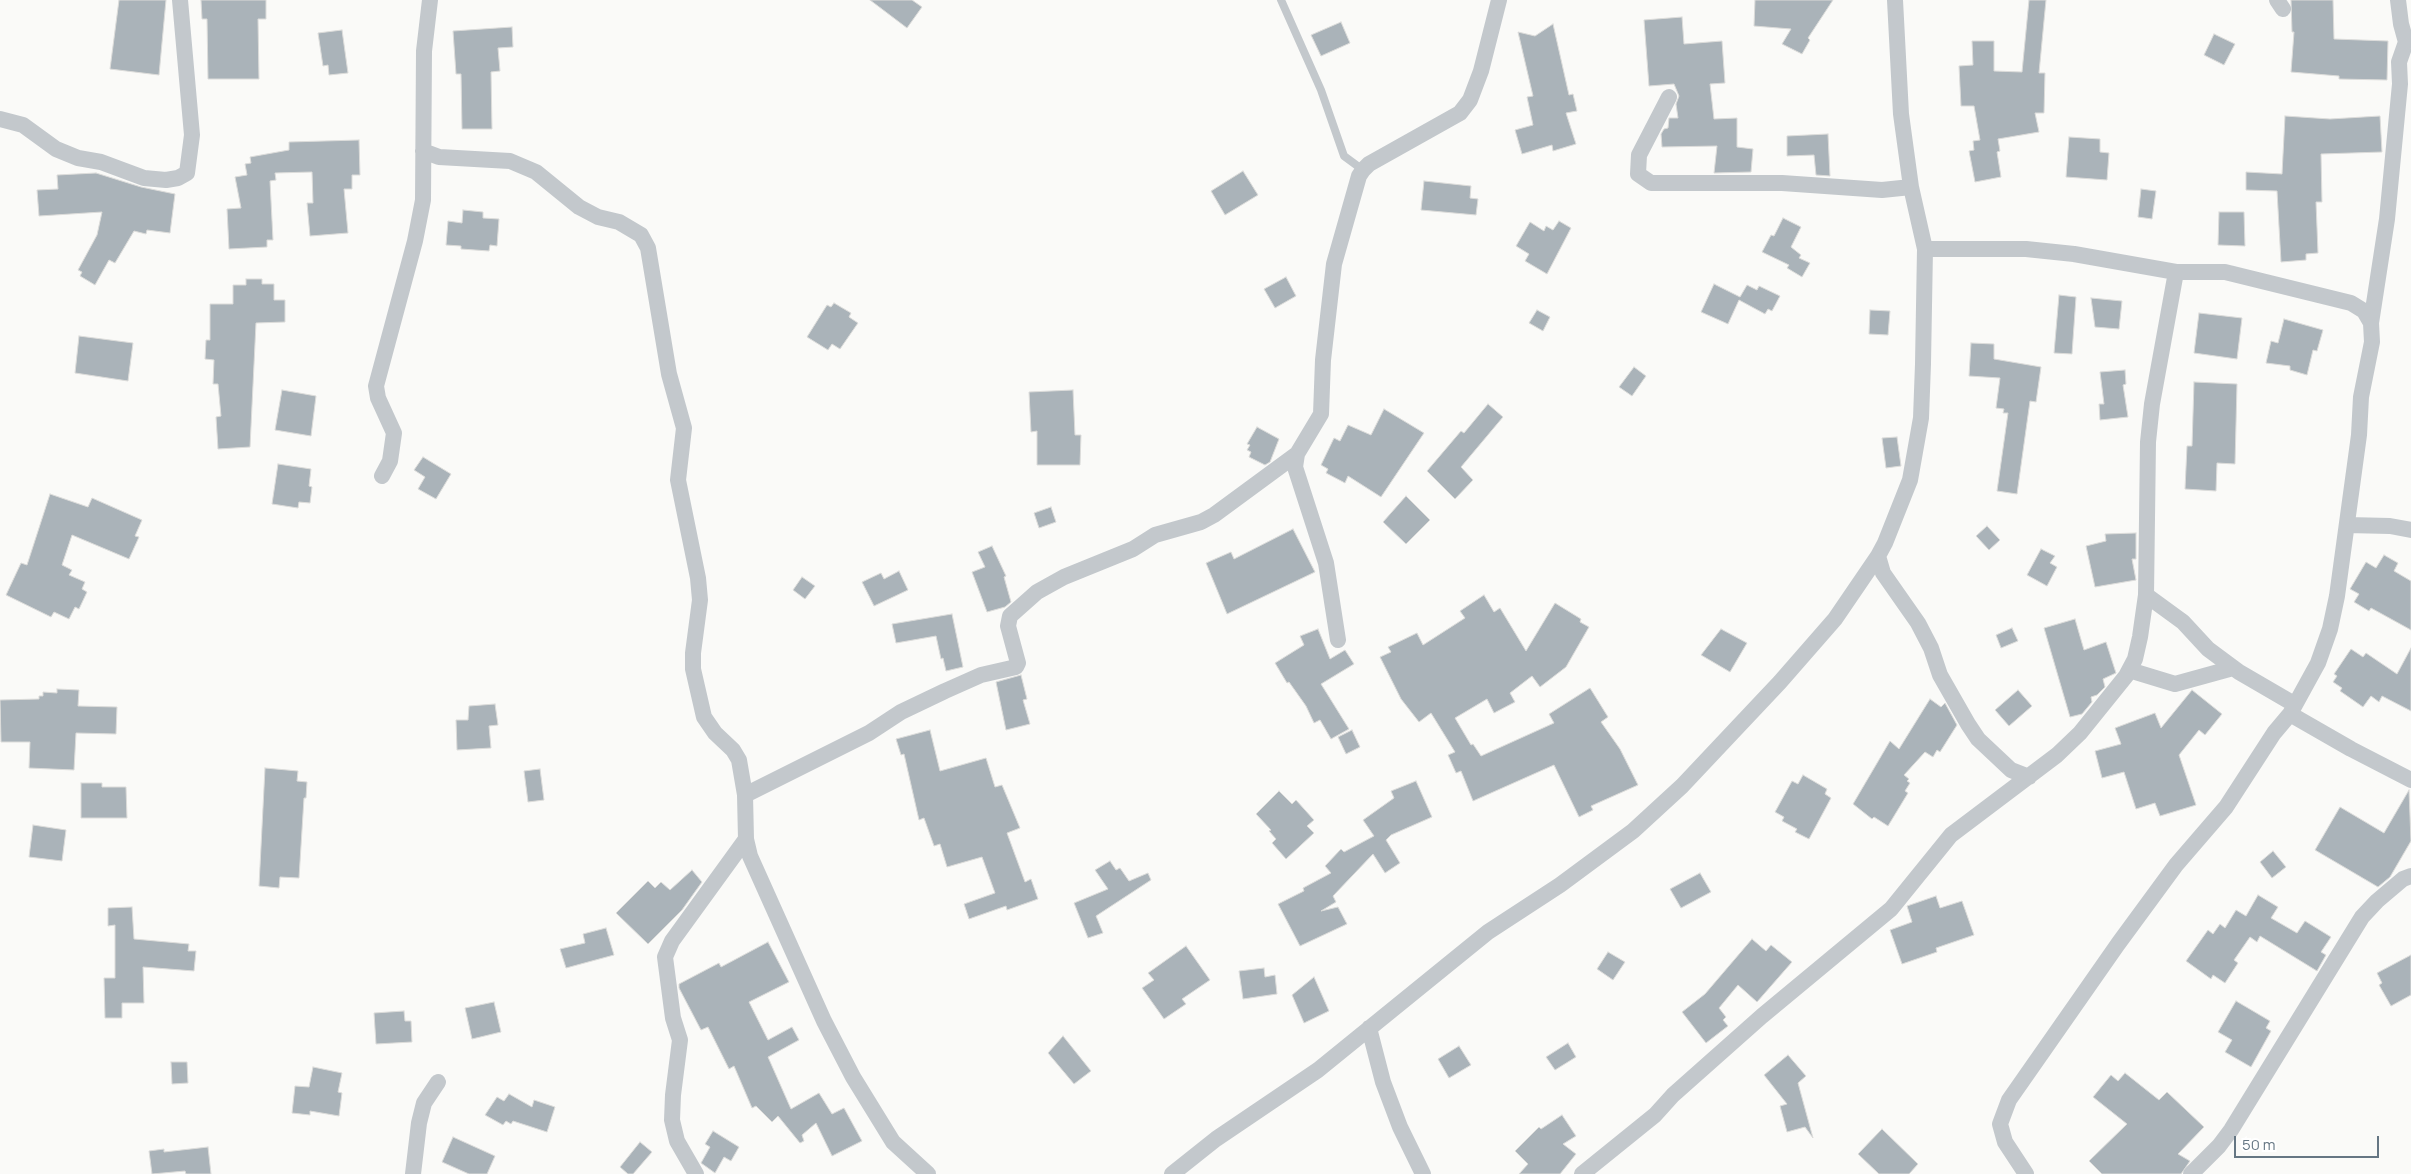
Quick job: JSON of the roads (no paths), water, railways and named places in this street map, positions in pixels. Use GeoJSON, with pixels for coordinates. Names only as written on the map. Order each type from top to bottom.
{"type":"FeatureCollection","features":[{"type":"Feature","properties":{"kind":"street"},"geometry":{"type":"LineString","coordinates":[[0,119],[24,125],[56,149],[71,155],[101,162],[144,178],[166,180],[178,178],[187,173],[192,135],[180,0]]}},
{"type":"Feature","properties":{"kind":"street"},"geometry":{"type":"LineString","coordinates":[[382,476],[390,461],[394,433],[378,398],[376,386],[416,241],[423,200],[424,51],[430,0]]}},
{"type":"Feature","properties":{"kind":"street"},"geometry":{"type":"LineString","coordinates":[[1338,640],[1326,563],[1295,467],[1297,454],[1321,414],[1323,360],[1334,264],[1359,176],[1363,170],[1369,164],[1460,113],[1470,100],[1481,71],[1499,0]]}},
{"type":"Feature","properties":{"kind":"street"},"geometry":{"type":"LineString","coordinates":[[1172,1174],[1216,1139],[1318,1070],[1488,932],[1560,885],[1633,831],[1682,786],[1780,682],[1835,619],[1878,556],[1910,480],[1921,418],[1925,249],[1911,187],[1901,114],[1895,0]]}},
{"type":"Feature","properties":{"kind":"street"},"geometry":{"type":"LineString","coordinates":[[2026,1174],[2005,1142],[2000,1124],[2008,1100],[2176,865],[2226,807],[2292,709],[2318,663],[2330,629],[2337,596],[2347,525],[2361,398],[2372,342],[2371,323],[2387,219],[2400,84],[2400,62],[2409,40],[2401,24],[2398,0]]}},
{"type":"Feature","properties":{"kind":"street"},"geometry":{"type":"LineString","coordinates":[[1670,97],[1639,155],[1638,174],[1642,179],[1651,183],[1792,183],[1882,190],[1911,187]]}},
{"type":"Feature","properties":{"kind":"street"},"geometry":{"type":"LineString","coordinates":[[423,152],[439,157],[510,161],[536,172],[579,207],[598,216],[619,222],[641,235],[648,248],[669,374],[684,428],[678,480],[698,578],[700,600],[693,653],[697,690],[704,717],[715,733],[733,750],[739,760],[746,795],[746,839],[758,875],[824,1021],[853,1077],[892,1142],[928,1174]]}},
{"type":"Feature","properties":{"kind":"street"},"geometry":{"type":"LineString","coordinates":[[1925,249],[2026,249],[2074,254],[2176,272],[2225,272],[2314,292],[2351,303],[2364,311],[2371,323]]}},
{"type":"Feature","properties":{"kind":"street"},"geometry":{"type":"LineString","coordinates":[[1582,1174],[1655,1115],[1673,1095],[1762,1016],[1891,909],[1951,835],[2029,777],[2080,733],[2107,702],[2129,670],[2135,659],[2140,637],[2146,595],[2148,442],[2152,404],[2176,272]]}},
{"type":"Feature","properties":{"kind":"street"},"geometry":{"type":"LineString","coordinates":[[746,795],[869,733],[901,712],[945,691],[981,676],[1016,667],[1018,663],[1008,626],[1010,616],[1037,592],[1064,577],[1133,549],[1155,535],[1201,522],[1214,515],[1297,454]]}},
{"type":"Feature","properties":{"kind":"street"},"geometry":{"type":"LineString","coordinates":[[2347,525],[2390,526],[2411,530]]}},
{"type":"Feature","properties":{"kind":"street"},"geometry":{"type":"LineString","coordinates":[[1878,556],[1883,573],[1918,623],[1932,648],[1940,675],[1973,731],[2011,770],[2029,777]]}},
{"type":"Feature","properties":{"kind":"street"},"geometry":{"type":"LineString","coordinates":[[2146,595],[2183,622],[2208,649],[2233,668],[2351,749],[2411,780]]}},
{"type":"Feature","properties":{"kind":"street"},"geometry":{"type":"LineString","coordinates":[[2129,670],[2175,684],[2233,668]]}},
{"type":"Feature","properties":{"kind":"street"},"geometry":{"type":"LineString","coordinates":[[696,1174],[677,1141],[672,1120],[680,1040],[673,1018],[665,957],[672,941],[746,839]]}},
{"type":"Feature","properties":{"kind":"street"},"geometry":{"type":"LineString","coordinates":[[2191,1174],[2219,1146],[2231,1130],[2362,917],[2403,879],[2411,876]]}},
{"type":"Feature","properties":{"kind":"street"},"geometry":{"type":"LineString","coordinates":[[1369,1028],[1383,1082],[1400,1127],[1422,1174]]}},
{"type":"Feature","properties":{"kind":"street"},"geometry":{"type":"LineString","coordinates":[[413,1174],[419,1123],[424,1103],[438,1082]]}},
{"type":"Feature","properties":{"kind":"lane"},"geometry":{"type":"LineString","coordinates":[[1281,0],[1321,90],[1344,156],[1363,170]]}}]}
